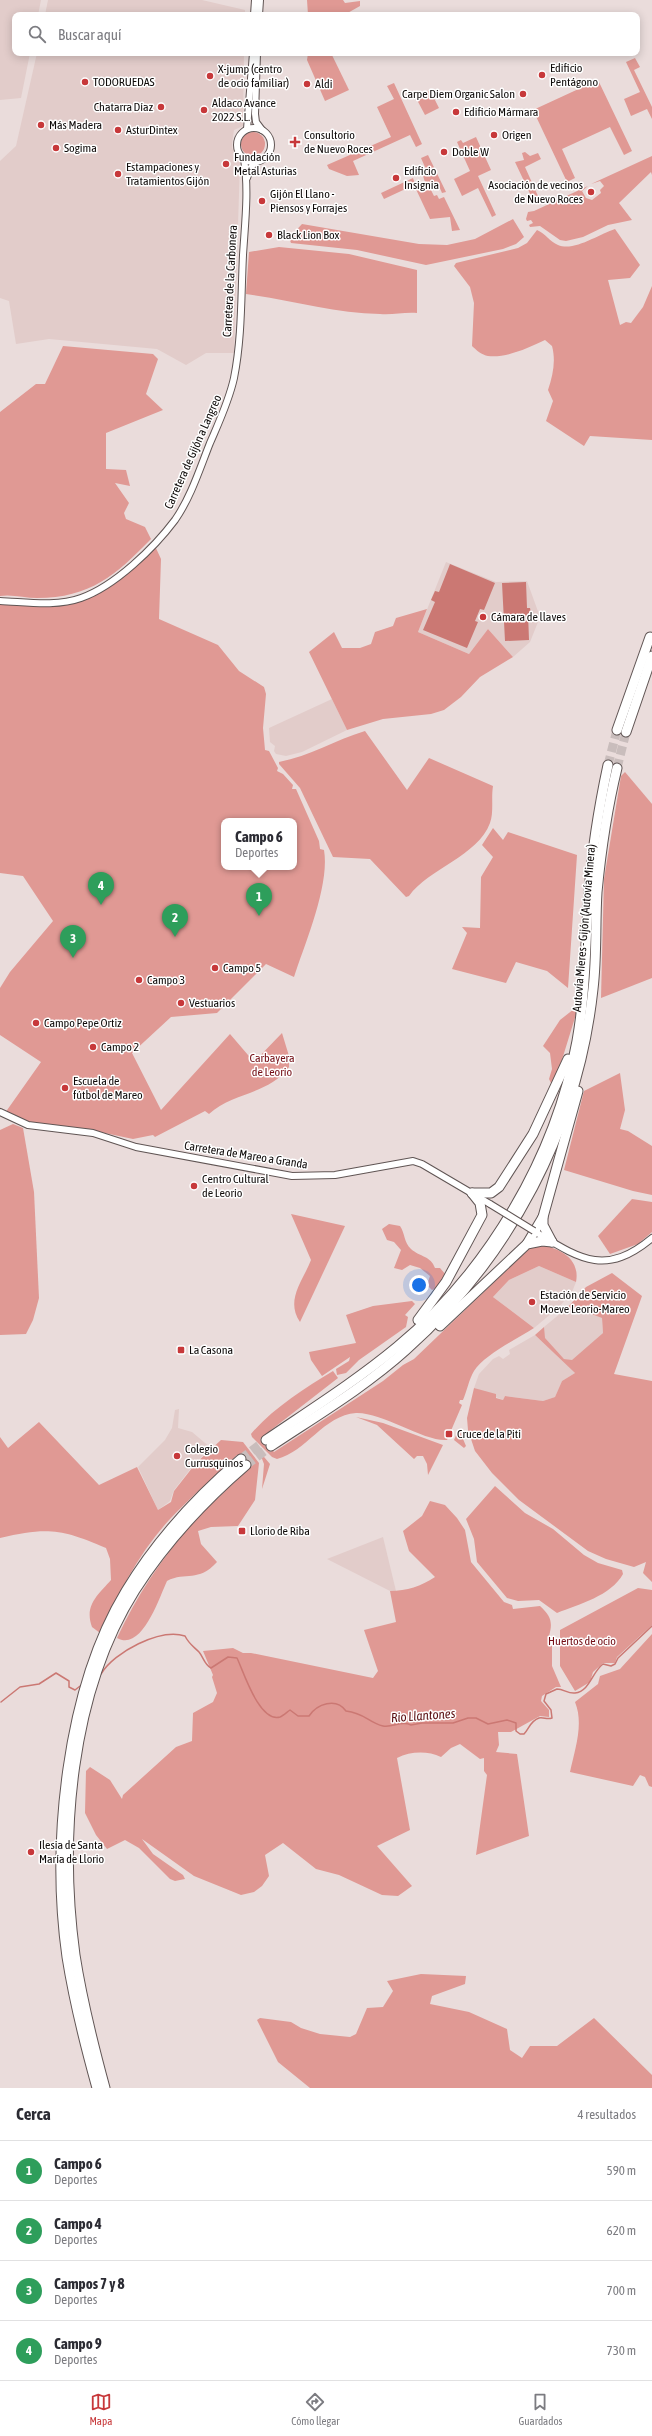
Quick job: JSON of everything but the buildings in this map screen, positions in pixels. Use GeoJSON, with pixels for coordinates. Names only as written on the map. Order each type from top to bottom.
{"type":"FeatureCollection","features":[{"type":"Feature","properties":{"kind":"highway"},"geometry":{"type":"LineString","coordinates":[[650,637],[621,731],[652,656]]}},
{"type":"Feature","properties":{"kind":"highway","name":"Autovía Mieres - Gijón (Autovía Minera)"},"geometry":{"type":"LineString","coordinates":[[268,1443],[404,1351],[462,1294],[486,1264],[526,1202],[554,1143],[571,1095],[585,1043],[597,892],[612,767]]}},
{"type":"Feature","properties":{"kind":"highway"},"geometry":{"type":"LineString","coordinates":[[368,1375],[426,1311],[446,1282],[482,1215],[533,1134],[567,1062],[589,988]]}},
{"type":"Feature","properties":{"kind":"highway"},"geometry":{"type":"LineString","coordinates":[[552,1242],[543,1225],[543,1218],[568,1131],[584,1066],[592,1018],[589,988]]}},
{"type":"Feature","properties":{"kind":"highway"},"geometry":{"type":"LineString","coordinates":[[472,1193],[491,1193],[499,1187]]}},
{"type":"Feature","properties":{"kind":"highway"},"geometry":{"type":"LineString","coordinates":[[472,1193],[480,1204],[482,1215]]}},
{"type":"Feature","properties":{"kind":"highway"},"geometry":{"type":"LineString","coordinates":[[368,1375],[406,1354],[441,1325],[527,1244],[543,1218]]}},
{"type":"Feature","properties":{"kind":"highway"},"geometry":{"type":"LineString","coordinates":[[527,1244],[542,1241],[552,1242]]}},
{"type":"Feature","properties":{"kind":"highway"},"geometry":{"type":"LineString","coordinates":[[97,2088],[74,1998],[67,1950],[62,1871],[64,1812],[70,1755],[78,1713],[95,1659],[116,1618],[172,1538],[243,1462]]}},
{"type":"Feature","properties":{"kind":"highway"},"geometry":{"type":"LineString","coordinates":[[105,2088],[92,2038],[76,1956],[69,1871],[70,1821],[74,1773],[86,1713],[116,1618]]}},
{"type":"Feature","properties":{"kind":"street"},"geometry":{"type":"LineString","coordinates":[[254,12],[255,0]]}},
{"type":"Feature","properties":{"kind":"street"},"geometry":{"type":"LineString","coordinates":[[259,12],[260,0]]}},
{"type":"Feature","properties":{"kind":"street"},"geometry":{"type":"LineString","coordinates":[[247,129],[252,56]]}},
{"type":"Feature","properties":{"kind":"street"},"geometry":{"type":"LineString","coordinates":[[246,183],[249,171],[257,161],[265,157],[270,149],[270,139],[256,122],[255,114],[258,56]]}},
{"type":"Feature","properties":{"kind":"street"},"geometry":{"type":"LineString","coordinates":[[246,183],[244,159],[239,153],[237,144],[240,135],[247,129],[262,130]]}},
{"type":"Feature","properties":{"kind":"street"},"geometry":{"type":"LineString","coordinates":[[244,159],[257,161]]}},
{"type":"Feature","properties":{"kind":"street","name":"Carretera de la Carbonera"},"geometry":{"type":"LineString","coordinates":[[234,380],[240,328],[246,183]]}},
{"type":"Feature","properties":{"kind":"street","name":"Carretera de Gijón a Langreo"},"geometry":{"type":"LineString","coordinates":[[0,601],[46,603],[80,598],[97,591],[118,577],[155,542],[175,519],[188,497],[228,400],[234,380]]}},
{"type":"Feature","properties":{"kind":"street","name":"Carretera de Mareo a Granda"},"geometry":{"type":"LineString","coordinates":[[0,1112],[28,1125],[93,1133],[136,1147],[292,1176],[335,1175],[413,1160],[472,1193],[580,1258],[607,1260],[621,1258],[640,1248],[652,1238]]}},
{"type":"Feature","properties":{"kind":"shaded area"},"geometry":{"type":"Polygon","coordinates":[[[0,0],[41,0],[39,12],[12,12],[12,56],[29,56],[21,98],[0,100],[0,0]]]}},
{"type":"Feature","properties":{"kind":"shaded area"},"geometry":{"type":"Polygon","coordinates":[[[48,0],[202,0],[245,10],[245,12],[46,12],[48,0]]]}},
{"type":"Feature","properties":{"kind":"shaded area"},"geometry":{"type":"Polygon","coordinates":[[[36,56],[244,56],[243,126],[234,130],[232,143],[232,148],[240,162],[234,353],[206,353],[186,365],[157,349],[49,339],[16,344],[9,301],[0,298],[0,161],[16,146],[36,56]]]}},
{"type":"Feature","properties":{"kind":"shaded area"},"geometry":{"type":"Polygon","coordinates":[[[446,562],[496,582],[527,581],[540,617],[530,642],[513,657],[488,629],[469,654],[418,632],[446,562]]]}},
{"type":"Feature","properties":{"kind":"shaded area"},"geometry":{"type":"Polygon","coordinates":[[[450,564],[495,583],[484,610],[480,609],[475,621],[478,622],[467,648],[423,630],[435,602],[431,600],[435,591],[439,592],[450,564]]]}},
{"type":"Feature","properties":{"kind":"shaded area"},"geometry":{"type":"Polygon","coordinates":[[[526,582],[527,608],[530,608],[531,613],[528,613],[529,640],[505,641],[502,583],[526,582]]]}},
{"type":"Feature","properties":{"kind":"shaded area"},"geometry":{"type":"Polygon","coordinates":[[[332,699],[347,730],[302,752],[286,756],[276,754],[274,751],[275,746],[270,742],[269,728],[332,699]]]}},
{"type":"Feature","properties":{"kind":"shaded area","name":"Estación de Servicio Moeve Leorio-Mareo"},"geometry":{"type":"Polygon","coordinates":[[[539,1266],[576,1282],[572,1292],[558,1308],[534,1328],[493,1297],[509,1280],[539,1266]]]}},
{"type":"Feature","properties":{"kind":"shaded area"},"geometry":{"type":"Polygon","coordinates":[[[567,1308],[574,1308],[602,1318],[603,1333],[572,1361],[564,1359],[544,1338],[544,1327],[567,1308]]]}},
{"type":"Feature","properties":{"kind":"shaded area"},"geometry":{"type":"Polygon","coordinates":[[[535,1335],[575,1373],[562,1381],[555,1397],[543,1401],[505,1396],[503,1400],[474,1388],[479,1374],[493,1359],[499,1356],[503,1359],[510,1354],[509,1350],[535,1335]]]}},
{"type":"Feature","properties":{"kind":"shaded area","name":"Colegio Currusquinos"},"geometry":{"type":"Polygon","coordinates":[[[179,1409],[178,1428],[192,1432],[211,1448],[195,1463],[174,1490],[170,1501],[158,1510],[138,1467],[165,1440],[172,1428],[175,1410],[179,1409]]]}},
{"type":"Feature","properties":{"kind":"shaded area"},"geometry":{"type":"Polygon","coordinates":[[[383,1537],[396,1591],[390,1591],[327,1559],[383,1537]]]}},
{"type":"Feature","properties":{"kind":"green space"},"geometry":{"type":"Polygon","coordinates":[[[307,0],[343,0],[345,3],[360,1],[360,6],[349,12],[308,12],[307,0]]]}},
{"type":"Feature","properties":{"kind":"green space"},"geometry":{"type":"Polygon","coordinates":[[[308,56],[332,56],[349,90],[325,101],[307,60],[308,56]]]}},
{"type":"Feature","properties":{"kind":"green space"},"geometry":{"type":"Polygon","coordinates":[[[635,58],[640,67],[634,70],[652,107],[652,119],[647,109],[631,116],[624,99],[640,92],[626,62],[635,58]]]}},
{"type":"Feature","properties":{"kind":"green space"},"geometry":{"type":"Polygon","coordinates":[[[598,80],[632,151],[624,155],[610,127],[562,149],[575,178],[567,182],[533,110],[598,80]]]}},
{"type":"Feature","properties":{"kind":"green space"},"geometry":{"type":"Polygon","coordinates":[[[394,83],[422,144],[416,147],[410,135],[353,161],[359,175],[347,176],[329,169],[327,165],[391,137],[377,107],[394,99],[387,86],[394,83]]]}},
{"type":"Feature","properties":{"kind":"green space"},"geometry":{"type":"Polygon","coordinates":[[[433,89],[435,95],[433,96],[439,108],[425,115],[416,98],[433,89]]]}},
{"type":"Feature","properties":{"kind":"green space"},"geometry":{"type":"Polygon","coordinates":[[[253,132],[261,136],[265,144],[261,152],[253,156],[245,152],[241,144],[245,136],[253,132]]]}},
{"type":"Feature","properties":{"kind":"green space"},"geometry":{"type":"Polygon","coordinates":[[[476,137],[491,170],[478,176],[496,215],[492,217],[478,188],[462,196],[454,179],[470,171],[457,142],[461,140],[463,143],[476,137]]]}},
{"type":"Feature","properties":{"kind":"green space"},"geometry":{"type":"Polygon","coordinates":[[[525,152],[530,156],[538,153],[541,159],[525,167],[538,196],[532,198],[515,162],[524,160],[522,153],[525,152]]]}},
{"type":"Feature","properties":{"kind":"green space"},"geometry":{"type":"Polygon","coordinates":[[[428,155],[446,192],[442,193],[439,186],[431,190],[434,196],[437,195],[439,199],[444,197],[460,230],[452,231],[450,217],[430,219],[414,185],[384,199],[381,193],[413,178],[415,184],[425,182],[423,176],[428,174],[421,158],[428,155]]]}},
{"type":"Feature","properties":{"kind":"green space"},"geometry":{"type":"Polygon","coordinates":[[[652,156],[652,175],[651,172],[619,203],[632,220],[608,225],[583,237],[566,241],[560,240],[540,226],[530,227],[529,225],[533,223],[531,220],[527,221],[526,219],[528,212],[534,211],[588,186],[582,191],[586,198],[592,200],[601,193],[600,190],[604,186],[600,181],[591,184],[652,156]]]}},
{"type":"Feature","properties":{"kind":"green space"},"geometry":{"type":"Polygon","coordinates":[[[513,219],[524,237],[516,244],[503,249],[426,265],[357,250],[291,243],[289,238],[302,224],[419,244],[447,245],[475,239],[513,219]]]}},
{"type":"Feature","properties":{"kind":"green space"},"geometry":{"type":"Polygon","coordinates":[[[615,229],[640,265],[630,278],[608,280],[620,325],[626,322],[631,323],[643,307],[652,286],[652,440],[590,436],[584,446],[546,421],[553,401],[548,390],[554,357],[552,346],[545,340],[510,354],[488,356],[477,351],[472,346],[474,303],[470,287],[454,266],[456,263],[518,248],[527,243],[537,230],[543,233],[555,244],[564,247],[586,242],[615,229]]]}},
{"type":"Feature","properties":{"kind":"green space"},"geometry":{"type":"Polygon","coordinates":[[[279,247],[349,254],[417,270],[417,313],[363,313],[330,309],[246,294],[249,252],[279,247]]]}},
{"type":"Feature","properties":{"kind":"green space"},"geometry":{"type":"Polygon","coordinates":[[[63,346],[153,354],[158,359],[146,394],[163,410],[106,433],[106,469],[126,470],[130,486],[115,483],[129,503],[124,513],[126,519],[145,527],[151,539],[114,573],[87,589],[56,597],[37,598],[9,595],[0,596],[0,412],[36,384],[45,384],[63,346]]]}},
{"type":"Feature","properties":{"kind":"green space","name":"Carbayera de Leorio"},"geometry":{"type":"Polygon","coordinates":[[[155,546],[161,559],[159,619],[218,645],[239,671],[264,687],[266,694],[263,728],[265,750],[269,751],[278,768],[277,771],[283,774],[293,785],[292,789],[296,789],[319,841],[320,849],[324,850],[325,864],[320,897],[294,977],[266,964],[217,1013],[171,1017],[132,1053],[161,1110],[230,1034],[254,1062],[282,1033],[289,1056],[289,1067],[281,1076],[271,1083],[229,1101],[209,1114],[205,1111],[155,1137],[153,1135],[133,1139],[86,1129],[32,1124],[5,1113],[41,1062],[0,1035],[0,988],[10,972],[53,921],[23,876],[0,873],[0,603],[48,605],[95,595],[155,546]]]}},
{"type":"Feature","properties":{"kind":"green space"},"geometry":{"type":"Polygon","coordinates":[[[427,609],[418,632],[469,654],[488,629],[513,657],[480,677],[461,697],[444,710],[431,714],[383,719],[347,730],[309,652],[334,632],[342,648],[360,648],[371,644],[375,632],[393,626],[396,618],[427,609]]]}},
{"type":"Feature","properties":{"kind":"green space"},"geometry":{"type":"Polygon","coordinates":[[[365,731],[407,790],[429,758],[493,786],[491,819],[484,835],[475,845],[417,886],[409,896],[406,897],[370,859],[333,857],[300,788],[279,764],[279,762],[301,756],[365,731]]]}},
{"type":"Feature","properties":{"kind":"green space"},"geometry":{"type":"Polygon","coordinates":[[[625,772],[652,804],[652,978],[601,998],[604,879],[621,776],[625,772]]]}},
{"type":"Feature","properties":{"kind":"green space"},"geometry":{"type":"Polygon","coordinates":[[[493,828],[503,840],[508,832],[577,855],[568,988],[547,971],[516,962],[506,983],[452,969],[467,933],[462,927],[480,928],[481,877],[493,857],[482,845],[493,828]]]}},
{"type":"Feature","properties":{"kind":"green space"},"geometry":{"type":"Polygon","coordinates":[[[574,1009],[577,1011],[557,1076],[552,1085],[549,1079],[552,1069],[550,1053],[543,1046],[560,1020],[574,1009]]]}},
{"type":"Feature","properties":{"kind":"green space"},"geometry":{"type":"Polygon","coordinates":[[[620,1073],[625,1110],[620,1129],[628,1131],[652,1146],[652,1195],[633,1191],[564,1170],[584,1091],[620,1073]]]}},
{"type":"Feature","properties":{"kind":"green space"},"geometry":{"type":"Polygon","coordinates":[[[13,1124],[23,1128],[34,1192],[39,1298],[33,1320],[26,1334],[0,1335],[0,1130],[13,1124]]]}},
{"type":"Feature","properties":{"kind":"green space"},"geometry":{"type":"Polygon","coordinates":[[[632,1199],[652,1202],[652,1232],[638,1244],[610,1254],[598,1236],[632,1199]]]}},
{"type":"Feature","properties":{"kind":"green space"},"geometry":{"type":"Polygon","coordinates":[[[291,1214],[345,1226],[300,1322],[294,1306],[295,1298],[300,1283],[311,1260],[291,1214]]]}},
{"type":"Feature","properties":{"kind":"green space"},"geometry":{"type":"Polygon","coordinates":[[[389,1224],[400,1226],[409,1247],[414,1252],[431,1261],[435,1268],[440,1268],[446,1275],[436,1288],[432,1290],[427,1285],[430,1276],[420,1268],[410,1265],[402,1270],[394,1268],[401,1250],[394,1242],[387,1240],[382,1229],[389,1224]]]}},
{"type":"Feature","properties":{"kind":"green space"},"geometry":{"type":"Polygon","coordinates":[[[534,1244],[550,1247],[565,1254],[574,1265],[576,1282],[539,1266],[509,1280],[493,1297],[534,1328],[493,1353],[474,1371],[463,1400],[460,1400],[459,1403],[462,1405],[447,1440],[427,1436],[378,1417],[356,1413],[345,1415],[334,1420],[297,1449],[277,1459],[272,1457],[252,1437],[251,1434],[269,1416],[300,1392],[333,1371],[338,1378],[262,1437],[274,1452],[383,1381],[403,1365],[414,1359],[534,1244]]]}},
{"type":"Feature","properties":{"kind":"green space"},"geometry":{"type":"Polygon","coordinates":[[[612,1273],[642,1296],[614,1374],[652,1381],[652,1582],[643,1573],[646,1562],[634,1567],[606,1559],[588,1551],[519,1500],[492,1473],[475,1451],[468,1430],[467,1418],[474,1388],[496,1394],[496,1398],[503,1400],[505,1396],[543,1401],[555,1397],[562,1381],[575,1373],[535,1335],[544,1327],[545,1338],[564,1359],[572,1360],[603,1333],[602,1318],[575,1308],[567,1308],[586,1287],[612,1273]]]}},
{"type":"Feature","properties":{"kind":"green space"},"geometry":{"type":"Polygon","coordinates":[[[412,1301],[415,1304],[405,1315],[408,1317],[406,1327],[359,1360],[346,1373],[337,1375],[336,1369],[349,1361],[350,1357],[322,1376],[311,1360],[309,1352],[356,1343],[346,1315],[373,1306],[412,1301]]]}},
{"type":"Feature","properties":{"kind":"green space"},"geometry":{"type":"Polygon","coordinates":[[[356,1417],[383,1423],[443,1445],[428,1475],[427,1464],[423,1456],[417,1456],[414,1459],[377,1425],[356,1417]]]}},
{"type":"Feature","properties":{"kind":"green space"},"geometry":{"type":"Polygon","coordinates":[[[39,1422],[99,1485],[137,1467],[158,1510],[171,1502],[174,1491],[196,1463],[221,1440],[243,1442],[259,1463],[255,1500],[238,1526],[211,1527],[198,1531],[201,1544],[217,1562],[198,1575],[174,1578],[167,1581],[148,1621],[142,1631],[134,1637],[126,1640],[117,1638],[144,1587],[177,1541],[190,1526],[242,1475],[248,1467],[237,1455],[159,1531],[130,1573],[100,1633],[92,1627],[90,1612],[91,1606],[97,1596],[111,1580],[110,1559],[106,1548],[77,1537],[54,1532],[30,1532],[0,1538],[0,1437],[8,1448],[39,1422]]]}},
{"type":"Feature","properties":{"kind":"green space"},"geometry":{"type":"Polygon","coordinates":[[[460,1432],[466,1446],[464,1448],[454,1440],[457,1433],[460,1432]]]}},
{"type":"Feature","properties":{"kind":"green space"},"geometry":{"type":"Polygon","coordinates":[[[259,1451],[270,1464],[262,1489],[264,1464],[259,1451]]]}},
{"type":"Feature","properties":{"kind":"green space"},"geometry":{"type":"Polygon","coordinates":[[[495,1486],[525,1513],[553,1529],[584,1555],[598,1563],[622,1570],[623,1574],[618,1582],[603,1594],[557,1613],[539,1600],[518,1601],[507,1598],[477,1562],[474,1539],[466,1519],[495,1486]]]}},
{"type":"Feature","properties":{"kind":"green space"},"geometry":{"type":"Polygon","coordinates":[[[430,1501],[445,1505],[457,1518],[465,1530],[471,1562],[504,1602],[512,1605],[513,1609],[540,1606],[549,1616],[551,1627],[549,1636],[552,1637],[552,1666],[561,1687],[556,1687],[542,1696],[541,1701],[549,1710],[549,1717],[540,1716],[511,1732],[498,1732],[499,1745],[496,1752],[517,1754],[529,1836],[476,1855],[487,1775],[484,1771],[484,1758],[480,1759],[460,1744],[451,1748],[441,1757],[425,1753],[414,1753],[397,1758],[410,1830],[377,1846],[412,1886],[398,1896],[382,1895],[339,1875],[316,1869],[283,1843],[265,1855],[269,1876],[262,1886],[254,1892],[241,1895],[194,1876],[142,1839],[153,1854],[183,1875],[185,1879],[175,1881],[170,1879],[139,1848],[125,1840],[107,1849],[96,1835],[85,1813],[86,1771],[90,1767],[110,1780],[122,1799],[123,1795],[176,1747],[192,1741],[193,1713],[213,1702],[217,1693],[212,1677],[213,1675],[203,1651],[233,1648],[243,1653],[251,1653],[373,1678],[378,1671],[364,1630],[396,1622],[390,1591],[414,1587],[435,1577],[409,1551],[403,1531],[422,1516],[430,1501]]]}},
{"type":"Feature","properties":{"kind":"green space","name":"Huertos de ocio"},"geometry":{"type":"Polygon","coordinates":[[[638,1588],[652,1590],[652,1625],[617,1657],[615,1663],[603,1663],[593,1672],[590,1682],[575,1691],[560,1666],[560,1630],[638,1588]]]}},
{"type":"Feature","properties":{"kind":"green space"},"geometry":{"type":"Polygon","coordinates":[[[652,1634],[652,1787],[649,1786],[645,1777],[640,1775],[633,1786],[570,1772],[579,1728],[578,1710],[575,1702],[598,1684],[600,1676],[620,1669],[652,1634]]]}},
{"type":"Feature","properties":{"kind":"green space"},"geometry":{"type":"Polygon","coordinates":[[[421,1974],[466,1976],[465,1984],[432,1996],[430,2004],[469,2012],[507,2029],[510,2050],[522,2058],[530,2046],[557,2046],[594,2018],[652,2075],[652,2088],[310,2088],[278,2062],[257,2020],[260,2018],[291,2022],[301,2028],[320,2034],[350,2037],[356,2034],[367,2008],[383,2007],[393,1991],[387,1981],[421,1974]]]}},
{"type":"Feature","properties":{"kind":"waterway","name":"Rio Llantones"},"geometry":{"type":"LineString","coordinates":[[101,1674],[116,1658],[138,1644],[163,1635],[175,1634],[185,1636],[199,1652],[207,1665],[211,1668],[228,1657],[237,1658],[253,1694],[265,1712],[272,1717],[280,1717],[290,1710],[298,1716],[309,1716],[322,1705],[332,1703],[337,1704],[346,1711],[358,1714],[378,1725],[383,1726],[404,1723],[411,1725],[422,1723],[453,1723],[468,1718],[476,1718],[488,1724],[507,1720],[516,1723],[516,1731],[520,1734],[524,1734],[536,1719],[552,1718],[551,1710],[544,1701],[546,1694],[557,1689],[573,1693],[580,1692],[588,1685],[599,1667],[603,1664],[611,1666],[615,1664],[618,1658],[652,1626]]}},
{"type":"Feature","properties":{"kind":"waterway","name":"Rio Llantones"},"geometry":{"type":"LineString","coordinates":[[1,1702],[20,1687],[39,1684],[56,1673],[69,1681],[69,1687],[75,1690],[84,1683]]}},
{"type":"Feature","properties":{"kind":"tunnel"},"geometry":{"type":"LineString","coordinates":[[608,765],[617,730]]}},
{"type":"Feature","properties":{"kind":"tunnel"},"geometry":{"type":"LineString","coordinates":[[617,768],[626,732]]}},
{"type":"Feature","properties":{"kind":"tunnel"},"geometry":{"type":"LineString","coordinates":[[241,1459],[266,1440]]}},
{"type":"Feature","properties":{"kind":"tunnel"},"geometry":{"type":"LineString","coordinates":[[246,1465],[271,1446]]}},
{"type":"Feature","properties":{"kind":"place","name":"Edificio Pentágono"},"geometry":{"type":"Point","coordinates":[542,75]}},
{"type":"Feature","properties":{"kind":"place","name":"X-jump (centro de ocio familiar)"},"geometry":{"type":"Point","coordinates":[210,76]}},
{"type":"Feature","properties":{"kind":"place","name":"TODORUEDAS"},"geometry":{"type":"Point","coordinates":[85,82]}},
{"type":"Feature","properties":{"kind":"place","name":"Aldi"},"geometry":{"type":"Point","coordinates":[307,84]}},
{"type":"Feature","properties":{"kind":"place","name":"Carpe Diem Organic Salon"},"geometry":{"type":"Point","coordinates":[523,94]}},
{"type":"Feature","properties":{"kind":"place","name":"Chatarra Díaz"},"geometry":{"type":"Point","coordinates":[161,107]}},
{"type":"Feature","properties":{"kind":"place","name":"Aldaco Avance 2022 S.L."},"geometry":{"type":"Point","coordinates":[204,110]}},
{"type":"Feature","properties":{"kind":"place","name":"Edificio Mármara"},"geometry":{"type":"Point","coordinates":[456,112]}},
{"type":"Feature","properties":{"kind":"place","name":"Más Madera"},"geometry":{"type":"Point","coordinates":[41,125]}},
{"type":"Feature","properties":{"kind":"place","name":"AsturDintex"},"geometry":{"type":"Point","coordinates":[118,130]}},
{"type":"Feature","properties":{"kind":"place","name":"Origen"},"geometry":{"type":"Point","coordinates":[494,135]}},
{"type":"Feature","properties":{"kind":"place","name":"Consultorio de Nuevo Roces"},"geometry":{"type":"Point","coordinates":[295,142]}},
{"type":"Feature","properties":{"kind":"place","name":"Sogima"},"geometry":{"type":"Point","coordinates":[56,148]}},
{"type":"Feature","properties":{"kind":"place","name":"Doble W"},"geometry":{"type":"Point","coordinates":[444,152]}},
{"type":"Feature","properties":{"kind":"place","name":"Fundación Metal Asturias"},"geometry":{"type":"Point","coordinates":[226,164]}},
{"type":"Feature","properties":{"kind":"place","name":"Estampaciones y Tratamientos Gijón"},"geometry":{"type":"Point","coordinates":[118,174]}},
{"type":"Feature","properties":{"kind":"place","name":"Edificio Insignia"},"geometry":{"type":"Point","coordinates":[396,178]}},
{"type":"Feature","properties":{"kind":"place","name":"Asociación de vecinos de Nuevo Roces"},"geometry":{"type":"Point","coordinates":[591,192]}},
{"type":"Feature","properties":{"kind":"place","name":"Gijón El Llano - Piensos y Forrajes"},"geometry":{"type":"Point","coordinates":[262,201]}},
{"type":"Feature","properties":{"kind":"place","name":"Black Lion Box"},"geometry":{"type":"Point","coordinates":[269,235]}},
{"type":"Feature","properties":{"kind":"place","name":"Cámara de llaves"},"geometry":{"type":"Point","coordinates":[483,617]}},
{"type":"Feature","properties":{"kind":"place","name":"Campo 9"},"geometry":{"type":"Point","coordinates":[101,905]}},
{"type":"Feature","properties":{"kind":"place","name":"Campo 6"},"geometry":{"type":"Point","coordinates":[259,916]}},
{"type":"Feature","properties":{"kind":"place","name":"Campo 4"},"geometry":{"type":"Point","coordinates":[175,937]}},
{"type":"Feature","properties":{"kind":"place","name":"Campos 7 y 8"},"geometry":{"type":"Point","coordinates":[73,958]}},
{"type":"Feature","properties":{"kind":"place","name":"Campo 5"},"geometry":{"type":"Point","coordinates":[215,968]}},
{"type":"Feature","properties":{"kind":"place","name":"Campo 3"},"geometry":{"type":"Point","coordinates":[139,980]}},
{"type":"Feature","properties":{"kind":"place","name":"Vestuarios"},"geometry":{"type":"Point","coordinates":[181,1003]}},
{"type":"Feature","properties":{"kind":"place","name":"Campo Pepe Ortiz"},"geometry":{"type":"Point","coordinates":[36,1023]}},
{"type":"Feature","properties":{"kind":"place","name":"Campo 2"},"geometry":{"type":"Point","coordinates":[93,1047]}},
{"type":"Feature","properties":{"kind":"place","name":"Escuela de fútbol de Mareo"},"geometry":{"type":"Point","coordinates":[65,1088]}},
{"type":"Feature","properties":{"kind":"place","name":"Centro Cultural de Leorio"},"geometry":{"type":"Point","coordinates":[194,1186]}},
{"type":"Feature","properties":{"kind":"place","name":"Estación de Servicio Moeve Leorio-Mareo"},"geometry":{"type":"Point","coordinates":[532,1302]}},
{"type":"Feature","properties":{"kind":"place","name":"La Casona"},"geometry":{"type":"Point","coordinates":[181,1350]}},
{"type":"Feature","properties":{"kind":"place","name":"Cruce de la Piti"},"geometry":{"type":"Point","coordinates":[449,1434]}},
{"type":"Feature","properties":{"kind":"place","name":"Colegio Currusquinos"},"geometry":{"type":"Point","coordinates":[177,1456]}},
{"type":"Feature","properties":{"kind":"place","name":"Llorio de Riba"},"geometry":{"type":"Point","coordinates":[242,1531]}},
{"type":"Feature","properties":{"kind":"place","name":"Ilesia de Santa María de Llorio"},"geometry":{"type":"Point","coordinates":[31,1852]}}]}
